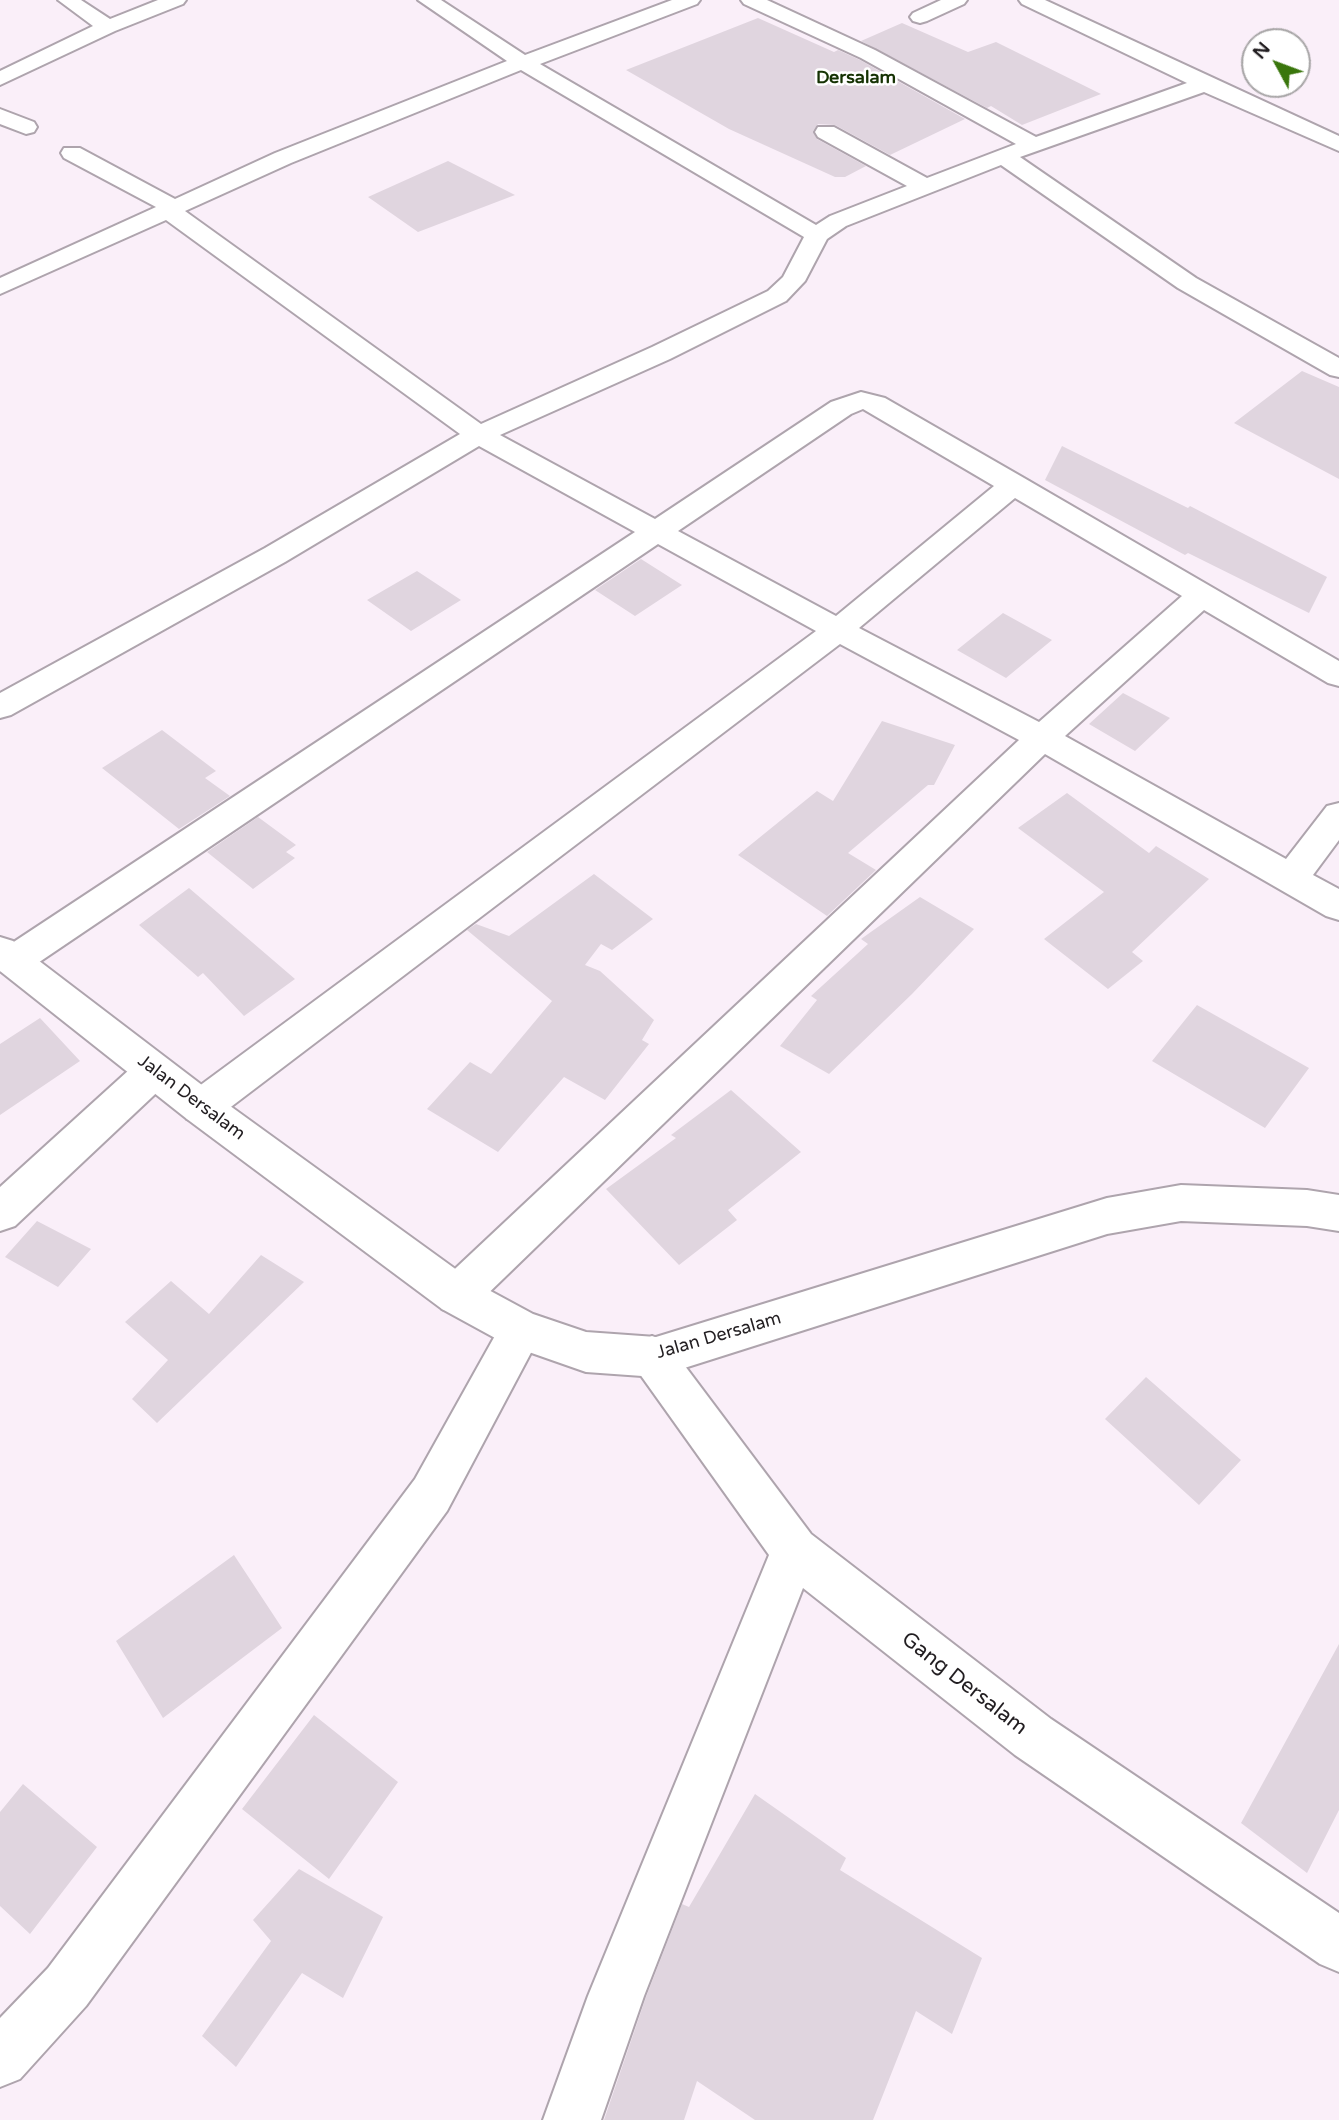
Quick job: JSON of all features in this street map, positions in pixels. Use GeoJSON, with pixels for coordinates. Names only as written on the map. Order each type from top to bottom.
{"type":"FeatureCollection","features":[{"type":"Feature","properties":{"kind":"street"},"geometry":{"type":"LineString","coordinates":[[68,0],[107,27]]}},
{"type":"Feature","properties":{"kind":"street"},"geometry":{"type":"LineString","coordinates":[[0,79],[107,27],[176,0]]}},
{"type":"Feature","properties":{"kind":"street"},"geometry":{"type":"LineString","coordinates":[[428,0],[522,62],[817,235]]}},
{"type":"Feature","properties":{"kind":"street"},"geometry":{"type":"LineString","coordinates":[[0,287],[283,158],[522,62],[688,0]]}},
{"type":"Feature","properties":{"kind":"street"},"geometry":{"type":"LineString","coordinates":[[751,0],[868,54],[1034,145]]}},
{"type":"Feature","properties":{"kind":"street"},"geometry":{"type":"LineString","coordinates":[[920,17],[957,0]]}},
{"type":"Feature","properties":{"kind":"street"},"geometry":{"type":"LineString","coordinates":[[1029,0],[1339,144]]}},
{"type":"Feature","properties":{"kind":"street"},"geometry":{"type":"LineString","coordinates":[[0,707],[275,555],[479,435],[661,353],[777,296],[793,281],[817,235],[838,221],[1003,156],[1205,84]]}},
{"type":"Feature","properties":{"kind":"street"},"geometry":{"type":"LineString","coordinates":[[0,116],[26,127]]}},
{"type":"Feature","properties":{"kind":"street"},"geometry":{"type":"LineString","coordinates":[[826,132],[925,186]]}},
{"type":"Feature","properties":{"kind":"street"},"geometry":{"type":"LineString","coordinates":[[72,153],[171,209],[479,435],[1042,738],[1339,906]]}},
{"type":"Feature","properties":{"kind":"street"},"geometry":{"type":"LineString","coordinates":[[1003,156],[1187,283],[1339,369]]}},
{"type":"Feature","properties":{"kind":"street"},"geometry":{"type":"LineString","coordinates":[[6,956],[658,531],[841,408],[860,400],[875,404],[1339,675]]}},
{"type":"Feature","properties":{"kind":"street"},"geometry":{"type":"LineString","coordinates":[[201,1107],[838,630],[1014,484]]}},
{"type":"Feature","properties":{"kind":"street"},"geometry":{"type":"LineString","coordinates":[[457,1295],[1042,738],[1201,596]]}},
{"type":"Feature","properties":{"kind":"street"},"geometry":{"type":"LineString","coordinates":[[1291,878],[1339,815]]}},
{"type":"Feature","properties":{"kind":"street","name":"Jalan Dersalam"},"geometry":{"type":"LineString","coordinates":[[6,956],[201,1107],[457,1295],[521,1330],[586,1352],[652,1356],[1107,1216],[1181,1203],[1307,1208],[1339,1213]]}},
{"type":"Feature","properties":{"kind":"street"},"geometry":{"type":"LineString","coordinates":[[0,1213],[154,1071]]}},
{"type":"Feature","properties":{"kind":"street"},"geometry":{"type":"LineString","coordinates":[[0,2059],[67,1987],[430,1495],[521,1330]]}},
{"type":"Feature","properties":{"kind":"street","name":"Gang Dersalam"},"geometry":{"type":"LineString","coordinates":[[652,1356],[794,1551],[1033,1738],[1339,1945]]}},
{"type":"Feature","properties":{"kind":"street"},"geometry":{"type":"LineString","coordinates":[[572,2120],[616,1996],[794,1551]]}},
{"type":"Feature","properties":{"kind":"building"},"geometry":{"type":"Polygon","coordinates":[[[758,18],[834,52],[838,50],[860,60],[965,119],[890,155],[835,125],[818,124],[813,131],[817,139],[866,166],[845,177],[835,177],[729,129],[626,70],[758,18]]]}},
{"type":"Feature","properties":{"kind":"building"},"geometry":{"type":"Polygon","coordinates":[[[902,23],[968,52],[996,42],[1101,94],[1022,125],[991,106],[987,108],[861,41],[902,23]]]}},
{"type":"Feature","properties":{"kind":"building"},"geometry":{"type":"Polygon","coordinates":[[[448,161],[515,195],[418,232],[368,197],[448,161]]]}},
{"type":"Feature","properties":{"kind":"building"},"geometry":{"type":"Polygon","coordinates":[[[1302,371],[1339,387],[1339,479],[1234,423],[1302,371]]]}},
{"type":"Feature","properties":{"kind":"building"},"geometry":{"type":"Polygon","coordinates":[[[1062,446],[1188,508],[1190,506],[1327,577],[1309,613],[1188,553],[1185,555],[1045,480],[1062,446]]]}},
{"type":"Feature","properties":{"kind":"building"},"geometry":{"type":"Polygon","coordinates":[[[641,559],[682,585],[635,616],[595,590],[641,559]]]}},
{"type":"Feature","properties":{"kind":"building"},"geometry":{"type":"Polygon","coordinates":[[[417,571],[461,600],[411,631],[367,600],[417,571]]]}},
{"type":"Feature","properties":{"kind":"building"},"geometry":{"type":"Polygon","coordinates":[[[1003,613],[1052,640],[1006,678],[957,650],[1003,613]]]}},
{"type":"Feature","properties":{"kind":"building"},"geometry":{"type":"Polygon","coordinates":[[[1123,693],[1170,718],[1135,751],[1089,724],[1123,693]]]}},
{"type":"Feature","properties":{"kind":"building"},"geometry":{"type":"Polygon","coordinates":[[[882,721],[955,745],[934,785],[928,785],[848,853],[876,870],[827,916],[738,855],[817,791],[833,801],[882,721]]]}},
{"type":"Feature","properties":{"kind":"building"},"geometry":{"type":"Polygon","coordinates":[[[162,730],[216,771],[205,778],[230,796],[179,829],[102,768],[162,730]]]}},
{"type":"Feature","properties":{"kind":"building"},"geometry":{"type":"Polygon","coordinates":[[[1067,793],[1149,853],[1156,846],[1209,879],[1132,952],[1143,961],[1108,989],[1044,939],[1104,892],[1018,828],[1067,793]]]}},
{"type":"Feature","properties":{"kind":"building"},"geometry":{"type":"Polygon","coordinates":[[[258,817],[296,845],[286,852],[295,858],[253,889],[207,852],[258,817]]]}},
{"type":"Feature","properties":{"kind":"building"},"geometry":{"type":"Polygon","coordinates":[[[594,874],[653,919],[612,950],[601,944],[585,965],[600,971],[654,1020],[642,1040],[649,1044],[605,1100],[564,1077],[498,1152],[427,1109],[470,1062],[491,1074],[552,1001],[467,930],[476,924],[509,936],[594,874]]]}},
{"type":"Feature","properties":{"kind":"building"},"geometry":{"type":"Polygon","coordinates":[[[189,888],[295,979],[244,1016],[203,973],[198,977],[139,925],[189,888]]]}},
{"type":"Feature","properties":{"kind":"building"},"geometry":{"type":"Polygon","coordinates":[[[920,897],[974,929],[912,994],[829,1074],[780,1046],[817,1000],[811,996],[868,944],[861,939],[920,897]]]}},
{"type":"Feature","properties":{"kind":"building"},"geometry":{"type":"Polygon","coordinates":[[[1197,1005],[1309,1068],[1265,1128],[1152,1061],[1197,1005]]]}},
{"type":"Feature","properties":{"kind":"building"},"geometry":{"type":"Polygon","coordinates":[[[40,1018],[80,1061],[0,1115],[0,1044],[40,1018]]]}},
{"type":"Feature","properties":{"kind":"building"},"geometry":{"type":"Polygon","coordinates":[[[731,1090],[801,1152],[728,1210],[737,1220],[679,1265],[606,1189],[676,1138],[671,1135],[731,1090]]]}},
{"type":"Feature","properties":{"kind":"building"},"geometry":{"type":"Polygon","coordinates":[[[37,1221],[91,1249],[58,1287],[5,1257],[37,1221]]]}},
{"type":"Feature","properties":{"kind":"building"},"geometry":{"type":"Polygon","coordinates":[[[261,1255],[304,1282],[157,1423],[132,1399],[168,1360],[125,1322],[171,1281],[209,1314],[261,1255]]]}},
{"type":"Feature","properties":{"kind":"building"},"geometry":{"type":"Polygon","coordinates":[[[1146,1377],[1241,1460],[1199,1505],[1105,1419],[1146,1377]]]}},
{"type":"Feature","properties":{"kind":"building"},"geometry":{"type":"Polygon","coordinates":[[[234,1555],[282,1628],[163,1718],[116,1641],[234,1555]]]}},
{"type":"Feature","properties":{"kind":"building"},"geometry":{"type":"Polygon","coordinates":[[[1339,1644],[1339,1810],[1307,1873],[1241,1823],[1339,1644]]]}},
{"type":"Feature","properties":{"kind":"building"},"geometry":{"type":"Polygon","coordinates":[[[314,1715],[398,1782],[329,1879],[242,1809],[314,1715]]]}},
{"type":"Feature","properties":{"kind":"building"},"geometry":{"type":"Polygon","coordinates":[[[23,1784],[97,1847],[30,1934],[0,1906],[0,1812],[23,1784]]]}},
{"type":"Feature","properties":{"kind":"building"},"geometry":{"type":"Polygon","coordinates":[[[755,1794],[846,1858],[840,1870],[982,1958],[952,2034],[916,2011],[873,2120],[755,2120],[697,2081],[684,2120],[604,2120],[646,1997],[682,1904],[689,1907],[755,1794]]]}},
{"type":"Feature","properties":{"kind":"building"},"geometry":{"type":"Polygon","coordinates":[[[299,1869],[383,1917],[343,1998],[302,1973],[236,2067],[202,2036],[271,1941],[253,1920],[299,1869]]]}},
{"type":"Feature","properties":{"kind":"district","name":"Dersalam"},"geometry":{"type":"Point","coordinates":[856,78]}}]}
